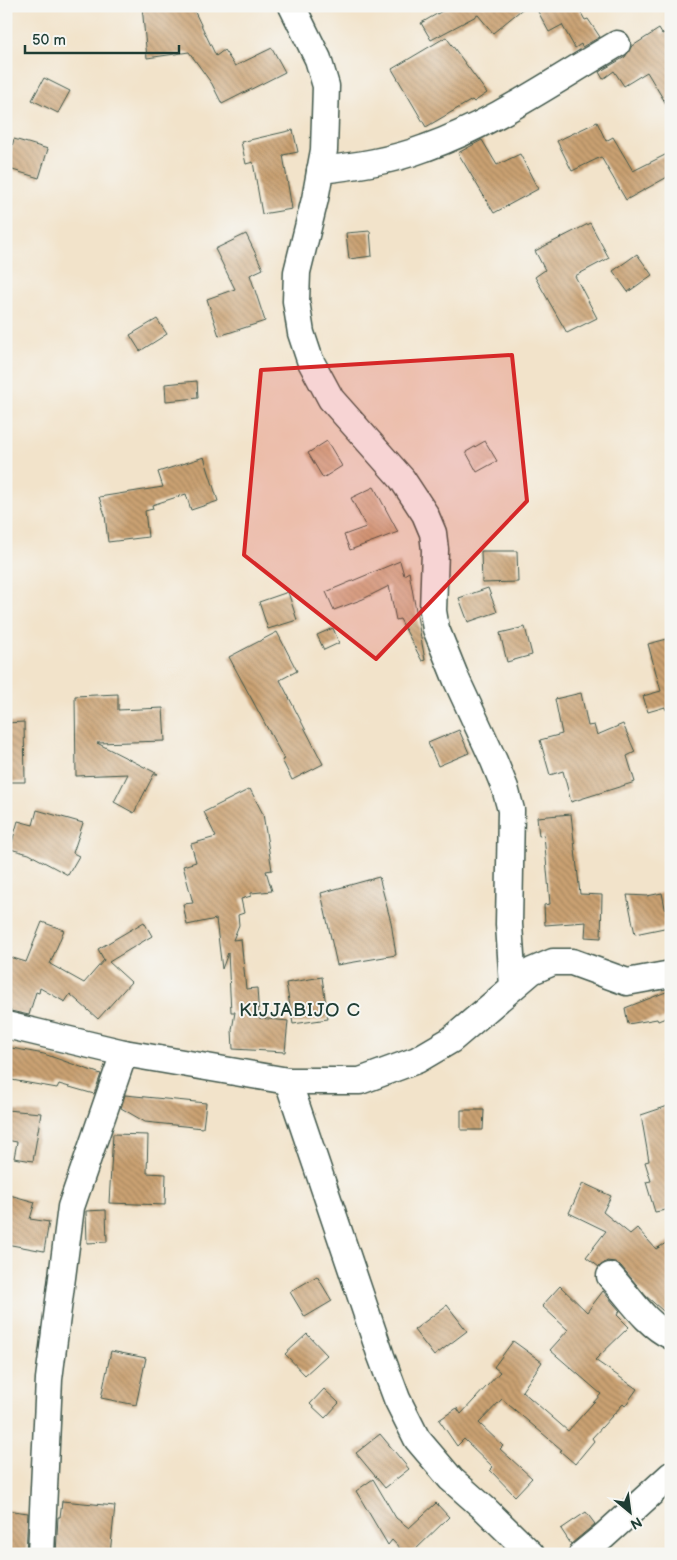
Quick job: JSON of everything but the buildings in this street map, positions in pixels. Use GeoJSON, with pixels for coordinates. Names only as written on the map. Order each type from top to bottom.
{"type":"FeatureCollection","features":[{"type":"Feature","properties":{"kind":"street"},"geometry":{"type":"LineString","coordinates":[[292,6],[318,59],[326,86],[324,150],[315,199],[297,272],[296,301],[301,333],[310,360],[331,399],[402,479],[425,514],[433,533],[435,550],[433,611],[436,629],[457,681],[494,761],[505,788],[510,810],[508,924],[513,987]]}},
{"type":"Feature","properties":{"kind":"street"},"geometry":{"type":"LineString","coordinates":[[320,170],[359,166],[401,156],[455,136],[617,44]]}},
{"type":"Feature","properties":{"kind":"street"},"geometry":{"type":"LineString","coordinates":[[6,1025],[124,1053],[288,1081],[360,1081],[398,1069],[451,1040],[532,971],[553,962],[572,962],[627,982],[671,974]]}},
{"type":"Feature","properties":{"kind":"street"},"geometry":{"type":"LineString","coordinates":[[41,1554],[49,1379],[71,1207],[124,1053]]}},
{"type":"Feature","properties":{"kind":"street"},"geometry":{"type":"LineString","coordinates":[[288,1081],[381,1356],[397,1398],[417,1439],[451,1479],[531,1554]]}},
{"type":"Feature","properties":{"kind":"street"},"geometry":{"type":"LineString","coordinates":[[610,1276],[636,1307],[663,1333],[671,1336]]}},
{"type":"Feature","properties":{"kind":"street"},"geometry":{"type":"LineString","coordinates":[[582,1554],[671,1475]]}},
{"type":"Feature","properties":{"kind":"highlighted area"},"geometry":{"type":"Polygon","coordinates":[[[512,355],[527,501],[376,659],[244,555],[261,370],[512,355]]]}},
{"type":"Feature","properties":{"kind":"district","name":"KIJJABIJO C"},"geometry":{"type":"Point","coordinates":[300,1009]}}]}
